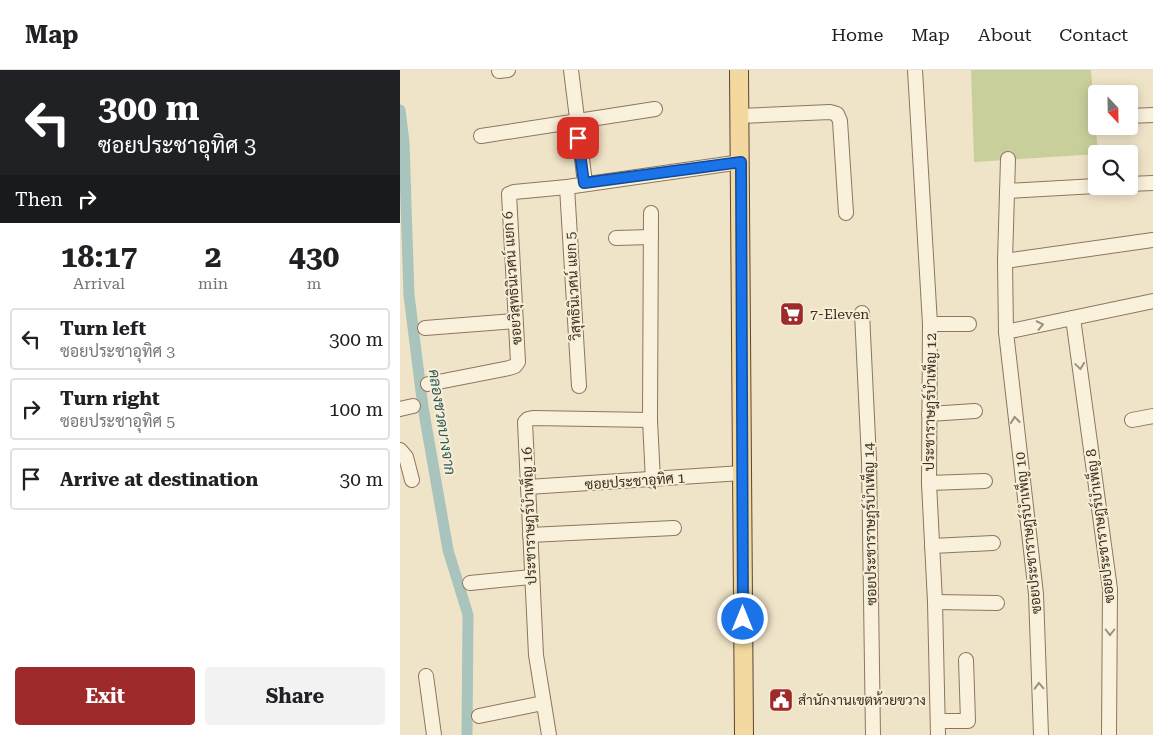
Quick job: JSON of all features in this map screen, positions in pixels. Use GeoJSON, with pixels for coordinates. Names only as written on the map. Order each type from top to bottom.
{"type":"FeatureCollection","features":[{"type":"Feature","properties":{"kind":"main road"},"geometry":{"type":"LineString","coordinates":[[739,70],[744,735]]}},
{"type":"Feature","properties":{"kind":"street"},"geometry":{"type":"LineString","coordinates":[[571,70],[584,183]]}},
{"type":"Feature","properties":{"kind":"street","name":"ประชาราษฎร์บำเพ็ญ 12"},"geometry":{"type":"LineString","coordinates":[[915,70],[930,324],[929,483],[935,602],[938,728]]}},
{"type":"Feature","properties":{"kind":"street"},"geometry":{"type":"LineString","coordinates":[[481,136],[576,123],[655,109]]}},
{"type":"Feature","properties":{"kind":"street"},"geometry":{"type":"LineString","coordinates":[[740,116],[830,112],[837,114],[840,121],[846,213]]}},
{"type":"Feature","properties":{"kind":"street"},"geometry":{"type":"LineString","coordinates":[[1138,116],[1153,115]]}},
{"type":"Feature","properties":{"kind":"street","name":"ซอยประชาราษฎร์บำเพ็ญ 10"},"geometry":{"type":"LineString","coordinates":[[1008,159],[1004,261],[1006,332],[1036,594],[1041,735]]}},
{"type":"Feature","properties":{"kind":"street"},"geometry":{"type":"LineString","coordinates":[[567,187],[584,183],[741,162]]}},
{"type":"Feature","properties":{"kind":"street"},"geometry":{"type":"LineString","coordinates":[[1138,184],[1153,183]]}},
{"type":"Feature","properties":{"kind":"street"},"geometry":{"type":"LineString","coordinates":[[1007,191],[1088,186]]}},
{"type":"Feature","properties":{"kind":"street","name":"ซอยวิสุทธินิเวศน์ แยก 6"},"geometry":{"type":"LineString","coordinates":[[428,384],[509,368],[515,366],[518,362],[509,194],[567,187]]}},
{"type":"Feature","properties":{"kind":"street","name":"วิสุทธินิเวศน์ แยก 5"},"geometry":{"type":"LineString","coordinates":[[567,187],[579,386]]}},
{"type":"Feature","properties":{"kind":"street"},"geometry":{"type":"LineString","coordinates":[[651,213],[650,420],[653,481]]}},
{"type":"Feature","properties":{"kind":"street"},"geometry":{"type":"LineString","coordinates":[[616,238],[651,237]]}},
{"type":"Feature","properties":{"kind":"street"},"geometry":{"type":"LineString","coordinates":[[1004,261],[1153,240]]}},
{"type":"Feature","properties":{"kind":"street"},"geometry":{"type":"LineString","coordinates":[[1006,332],[1153,301]]}},
{"type":"Feature","properties":{"kind":"street","name":"ซอยประชาราษฎร์บำเพ็ญ 14"},"geometry":{"type":"LineString","coordinates":[[862,313],[869,464],[873,735]]}},
{"type":"Feature","properties":{"kind":"street","name":"ซอยประชาราษฎร์บำเพ็ญ 8"},"geometry":{"type":"LineString","coordinates":[[1073,318],[1110,589],[1109,735]]}},
{"type":"Feature","properties":{"kind":"street"},"geometry":{"type":"LineString","coordinates":[[426,328],[515,322]]}},
{"type":"Feature","properties":{"kind":"street"},"geometry":{"type":"LineString","coordinates":[[930,324],[969,324]]}},
{"type":"Feature","properties":{"kind":"street"},"geometry":{"type":"LineString","coordinates":[[930,414],[975,411]]}},
{"type":"Feature","properties":{"kind":"street"},"geometry":{"type":"LineString","coordinates":[[1132,420],[1153,416]]}},
{"type":"Feature","properties":{"kind":"street","name":"ประชาราษฎร์บำเพ็ญ 16"},"geometry":{"type":"LineString","coordinates":[[549,735],[536,655],[525,422],[528,418],[650,420]]}},
{"type":"Feature","properties":{"kind":"street"},"geometry":{"type":"LineString","coordinates":[[400,450],[406,457],[412,480]]}},
{"type":"Feature","properties":{"kind":"street","name":"ซอยประชาอุทิศ 1"},"geometry":{"type":"LineString","coordinates":[[528,488],[653,481],[742,473]]}},
{"type":"Feature","properties":{"kind":"street"},"geometry":{"type":"LineString","coordinates":[[929,483],[984,481]]}},
{"type":"Feature","properties":{"kind":"street"},"geometry":{"type":"LineString","coordinates":[[530,535],[674,528]]}},
{"type":"Feature","properties":{"kind":"street"},"geometry":{"type":"LineString","coordinates":[[932,546],[993,543]]}},
{"type":"Feature","properties":{"kind":"street"},"geometry":{"type":"LineString","coordinates":[[470,583],[531,577]]}},
{"type":"Feature","properties":{"kind":"street"},"geometry":{"type":"LineString","coordinates":[[935,602],[997,604]]}},
{"type":"Feature","properties":{"kind":"street"},"geometry":{"type":"LineString","coordinates":[[938,728],[968,721],[966,660]]}},
{"type":"Feature","properties":{"kind":"street"},"geometry":{"type":"LineString","coordinates":[[426,676],[434,735]]}},
{"type":"Feature","properties":{"kind":"street"},"geometry":{"type":"LineString","coordinates":[[479,716],[543,703]]}},
{"type":"Feature","properties":{"kind":"green space"},"geometry":{"type":"Polygon","coordinates":[[[971,70],[1091,70],[1092,85],[1088,85],[1088,135],[1096,135],[1097,145],[1088,145],[1088,155],[974,162],[971,70]]]}},
{"type":"Feature","properties":{"kind":"waterway","name":"คลองชวดบางจาก"},"geometry":{"type":"LineString","coordinates":[[400,110],[404,142],[409,295],[423,407],[448,550],[468,615],[467,735]]}},
{"type":"Feature","properties":{"kind":"place","name":"7-Eleven"},"geometry":{"type":"Point","coordinates":[792,314]}},
{"type":"Feature","properties":{"kind":"place","name":"สำนักงานเขตห้วยขวาง"},"geometry":{"type":"Point","coordinates":[781,700]}},
{"type":"Feature","properties":{"kind":"route"},"geometry":{"type":"LineString","coordinates":[[578,138],[584,183],[741,162],[743,619]]}}]}
